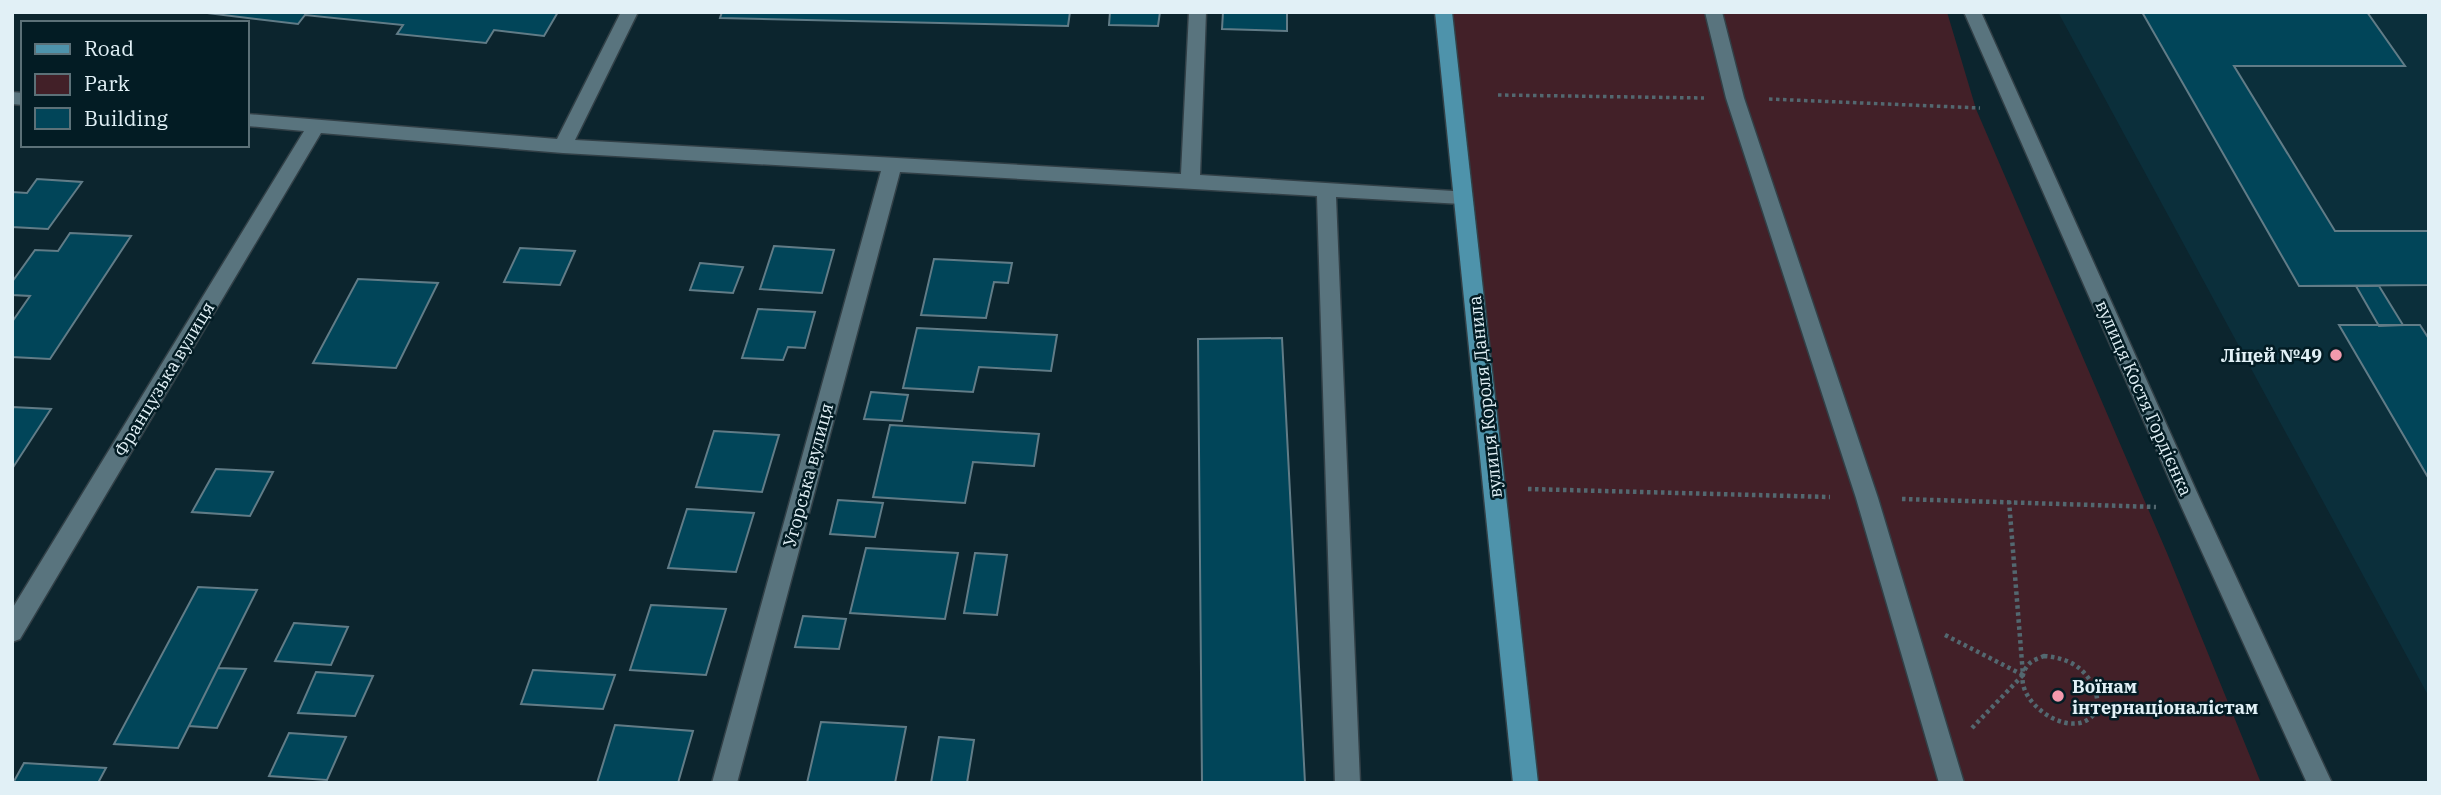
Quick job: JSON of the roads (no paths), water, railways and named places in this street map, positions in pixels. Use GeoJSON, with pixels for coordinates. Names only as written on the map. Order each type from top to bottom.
{"type":"FeatureCollection","features":[{"type":"Feature","properties":{"kind":"main road","name":"вулиця Короля Данила"},"geometry":{"type":"LineString","coordinates":[[1443,12],[1526,783]]}},
{"type":"Feature","properties":{"kind":"street"},"geometry":{"type":"LineString","coordinates":[[563,146],[630,12]]}},
{"type":"Feature","properties":{"kind":"street"},"geometry":{"type":"LineString","coordinates":[[1190,181],[1198,12]]}},
{"type":"Feature","properties":{"kind":"street"},"geometry":{"type":"LineString","coordinates":[[1713,12],[1735,98],[1867,498],[1952,783]]}},
{"type":"Feature","properties":{"kind":"street","name":"вулиця Костя Гордієнка"},"geometry":{"type":"LineString","coordinates":[[1972,12],[2199,521],[2320,783]]}},
{"type":"Feature","properties":{"kind":"street"},"geometry":{"type":"LineString","coordinates":[[248,120],[563,146],[1462,197]]}},
{"type":"Feature","properties":{"kind":"street","name":"Французька вулиця"},"geometry":{"type":"LineString","coordinates":[[12,631],[316,126]]}},
{"type":"Feature","properties":{"kind":"street","name":"Угорська вулиця"},"geometry":{"type":"LineString","coordinates":[[724,783],[892,166]]}},
{"type":"Feature","properties":{"kind":"street"},"geometry":{"type":"LineString","coordinates":[[1326,191],[1348,783]]}},
{"type":"Feature","properties":{"kind":"place","name":"Ліцей №49"},"geometry":{"type":"Point","coordinates":[2336,355]}},
{"type":"Feature","properties":{"kind":"place","name":"Воїнам інтернаціоналістам"},"geometry":{"type":"Point","coordinates":[2058,696]}}]}
